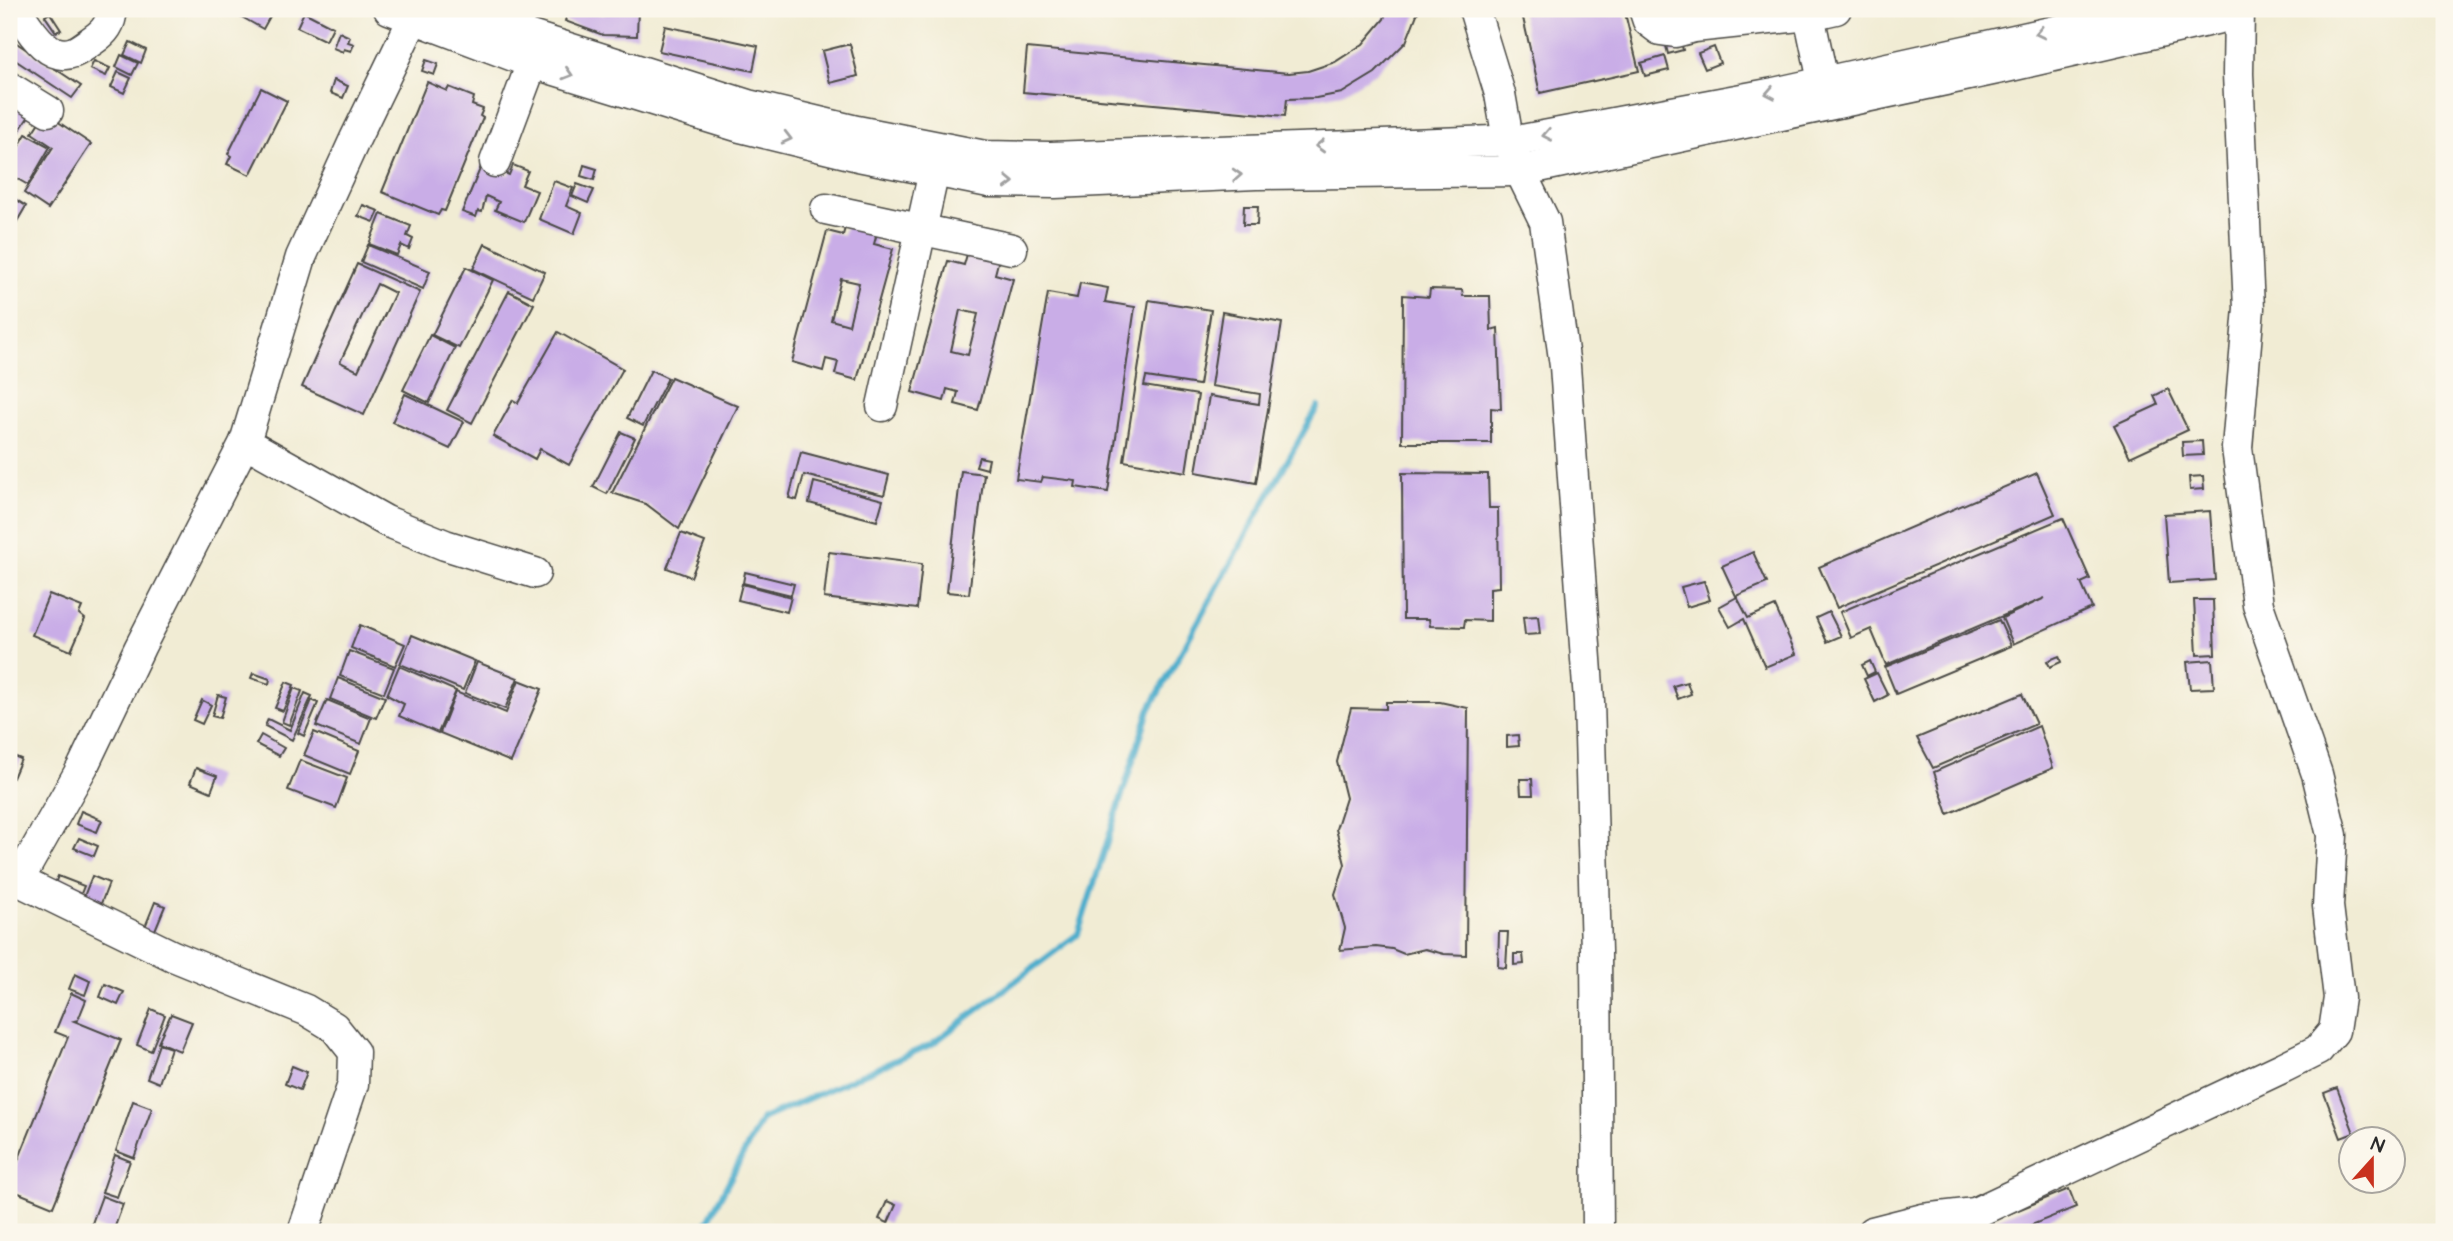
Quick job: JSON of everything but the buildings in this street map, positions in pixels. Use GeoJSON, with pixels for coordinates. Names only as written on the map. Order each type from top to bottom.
{"type":"FeatureCollection","features":[{"type":"Feature","properties":{"kind":"street"},"geometry":{"type":"LineString","coordinates":[[16,9],[41,43],[62,54],[73,53],[102,35],[112,9]]}},
{"type":"Feature","properties":{"kind":"street"},"geometry":{"type":"LineString","coordinates":[[452,9],[498,28],[890,150],[934,171],[989,181],[1055,183],[1256,174],[1520,171],[2155,9]]}},
{"type":"Feature","properties":{"kind":"street"},"geometry":{"type":"LineString","coordinates":[[1474,9],[1500,94],[1508,139],[1545,222],[1564,366],[1590,715],[1596,951],[1598,1232]]}},
{"type":"Feature","properties":{"kind":"street"},"geometry":{"type":"LineString","coordinates":[[1644,9],[1648,21],[1660,30],[1675,32],[1694,27],[1823,12],[1826,94]]}},
{"type":"Feature","properties":{"kind":"street"},"geometry":{"type":"LineString","coordinates":[[303,1232],[353,1084],[354,1052],[334,1027],[306,1010],[173,956],[13,879],[83,766],[139,648],[245,442],[302,257],[355,139],[407,12],[498,28],[532,63],[740,127],[890,150],[1050,157],[1522,140],[1774,93],[1826,94],[2239,11],[2238,74],[2249,308],[2237,448],[2258,605],[2317,774],[2332,835],[2328,906],[2339,998],[2334,1031],[2318,1050],[1975,1213],[1923,1219],[1872,1232]]}},
{"type":"Feature","properties":{"kind":"street"},"geometry":{"type":"LineString","coordinates":[[495,162],[532,63]]}},
{"type":"Feature","properties":{"kind":"street"},"geometry":{"type":"LineString","coordinates":[[9,86],[48,111]]}},
{"type":"Feature","properties":{"kind":"street"},"geometry":{"type":"LineString","coordinates":[[882,406],[934,171]]}},
{"type":"Feature","properties":{"kind":"street"},"geometry":{"type":"LineString","coordinates":[[826,209],[1012,249]]}},
{"type":"Feature","properties":{"kind":"street"},"geometry":{"type":"LineString","coordinates":[[245,442],[386,521],[445,545],[536,573]]}},
{"type":"Feature","properties":{"kind":"waterway"},"geometry":{"type":"LineString","coordinates":[[702,1232],[762,1119],[932,1044],[1078,934],[1149,710],[1318,406]]}}]}
